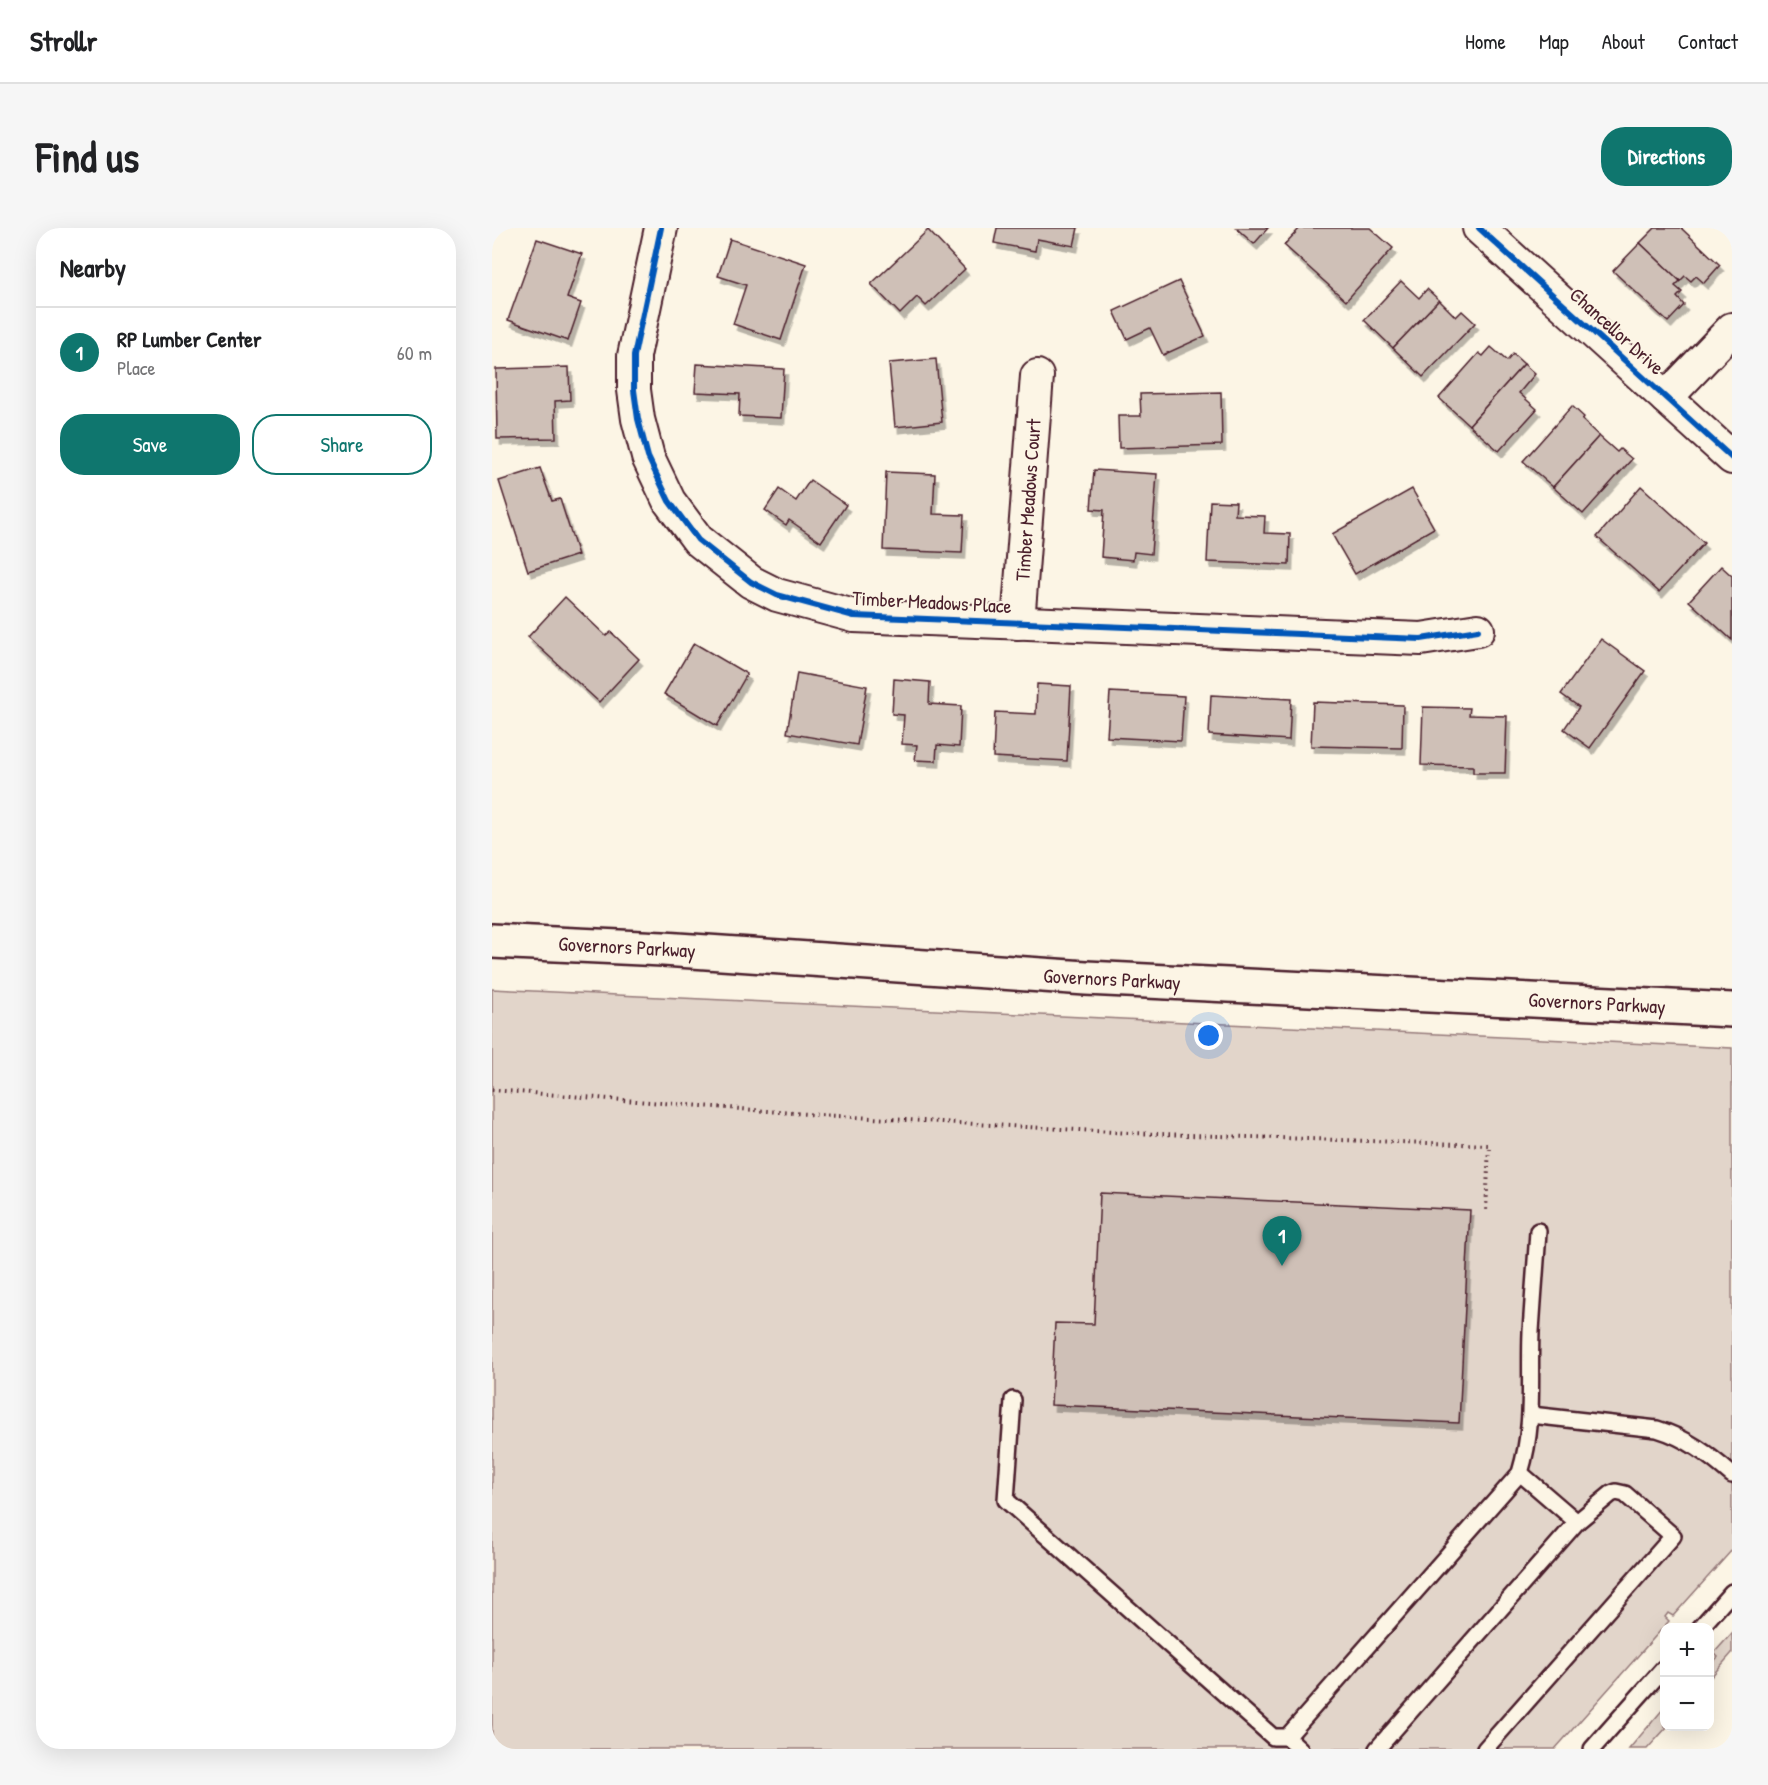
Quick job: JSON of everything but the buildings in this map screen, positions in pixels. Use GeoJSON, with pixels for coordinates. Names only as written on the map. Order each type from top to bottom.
{"type":"FeatureCollection","features":[{"type":"Feature","properties":{"kind":"main road","name":"Governors Parkway"},"geometry":{"type":"LineString","coordinates":[[492,941],[663,949],[1086,978],[1732,1010]]}},
{"type":"Feature","properties":{"kind":"street","name":"Timber Meadows Place"},"geometry":{"type":"LineString","coordinates":[[661,228],[634,356],[634,390],[638,419],[648,457],[669,501],[698,540],[752,582],[777,595],[854,616],[1420,639],[1478,630]]}},
{"type":"Feature","properties":{"kind":"street","name":"Chancellor Drive"},"geometry":{"type":"LineString","coordinates":[[1479,228],[1732,458]]}},
{"type":"Feature","properties":{"kind":"street"},"geometry":{"type":"LineString","coordinates":[[1666,398],[1732,329]]}},
{"type":"Feature","properties":{"kind":"street","name":"Timber Meadows Court"},"geometry":{"type":"LineString","coordinates":[[1018,623],[1037,376]]}},
{"type":"Feature","properties":{"kind":"lane"},"geometry":{"type":"LineString","coordinates":[[1287,1737],[1520,1473],[1526,1453],[1531,1415],[1531,1333],[1538,1231]]}},
{"type":"Feature","properties":{"kind":"lane"},"geometry":{"type":"LineString","coordinates":[[1013,1400],[1006,1500],[1272,1737],[1287,1737],[1300,1749]]}},
{"type":"Feature","properties":{"kind":"lane"},"geometry":{"type":"LineString","coordinates":[[1531,1415],[1657,1429],[1677,1435],[1696,1446],[1732,1475]]}},
{"type":"Feature","properties":{"kind":"lane"},"geometry":{"type":"LineString","coordinates":[[1520,1473],[1577,1522]]}},
{"type":"Feature","properties":{"kind":"lane"},"geometry":{"type":"LineString","coordinates":[[1377,1749],[1577,1522],[1611,1494],[1620,1492],[1625,1494],[1673,1536],[1485,1749]]}},
{"type":"Feature","properties":{"kind":"lane"},"geometry":{"type":"LineString","coordinates":[[1704,1623],[1732,1592]]}},
{"type":"Feature","properties":{"kind":"lane"},"geometry":{"type":"LineString","coordinates":[[1592,1749],[1660,1674]]}},
{"type":"Feature","properties":{"kind":"path"},"geometry":{"type":"LineString","coordinates":[[492,1090],[820,1115],[1118,1132],[1489,1145],[1486,1212]]}},
{"type":"Feature","properties":{"kind":"shaded area"},"geometry":{"type":"Polygon","coordinates":[[[492,989],[1732,1048],[1732,1550],[1673,1616],[1668,1613],[1665,1617],[1669,1621],[1660,1623],[1660,1631],[1555,1749],[492,1749],[492,989]]]}},
{"type":"Feature","properties":{"kind":"shaded area"},"geometry":{"type":"Polygon","coordinates":[[[1732,1633],[1732,1653],[1714,1673],[1714,1661],[1718,1657],[1714,1653],[1732,1633]]]}},
{"type":"Feature","properties":{"kind":"shaded area"},"geometry":{"type":"Polygon","coordinates":[[[1660,1713],[1660,1731],[1663,1731],[1647,1749],[1629,1749],[1660,1713]]]}},
{"type":"Feature","properties":{"kind":"cycle path"},"geometry":{"type":"LineString","coordinates":[[661,228],[634,356],[634,390],[638,419],[648,457],[669,501],[698,540],[751,582],[777,595],[854,616],[1421,639],[1478,630]]}},
{"type":"Feature","properties":{"kind":"cycle path"},"geometry":{"type":"LineString","coordinates":[[1479,228],[1732,458]]}},
{"type":"Feature","properties":{"kind":"place","name":"RP Lumber Center"},"geometry":{"type":"Point","coordinates":[1282,1266]}}]}
